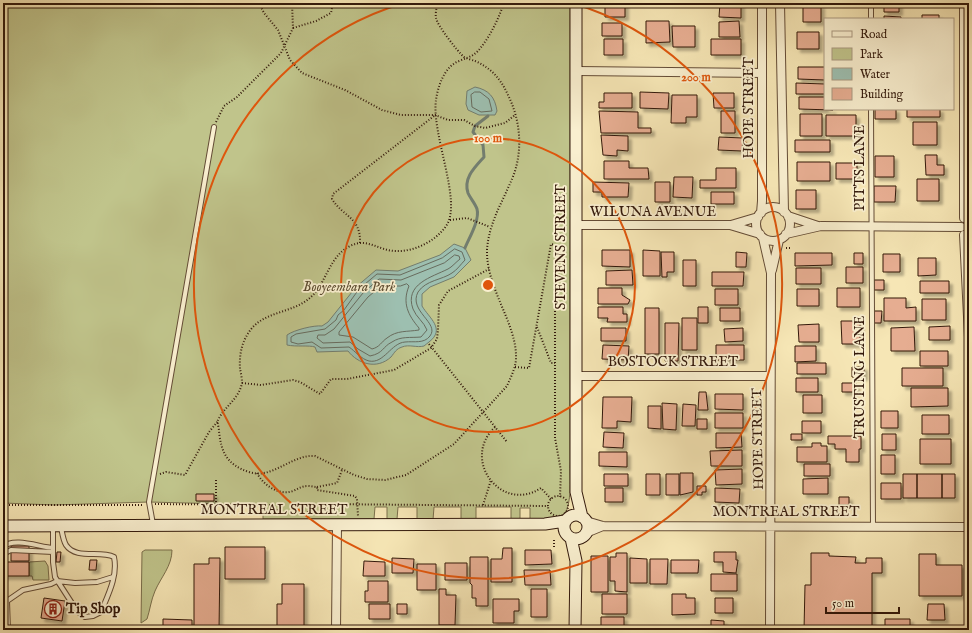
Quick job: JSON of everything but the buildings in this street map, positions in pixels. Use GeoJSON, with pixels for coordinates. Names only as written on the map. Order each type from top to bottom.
{"type":"FeatureCollection","features":[{"type":"Feature","properties":{"kind":"street","name":"STEVENS STREET"},"geometry":{"type":"LineString","coordinates":[[575,630],[576,561],[573,529],[576,492],[576,3]]}},
{"type":"Feature","properties":{"kind":"street","name":"HOPE STREET"},"geometry":{"type":"LineString","coordinates":[[759,215],[762,201],[762,3]]}},
{"type":"Feature","properties":{"kind":"street"},"geometry":{"type":"LineString","coordinates":[[780,3],[786,214],[790,225],[783,237]]}},
{"type":"Feature","properties":{"kind":"street"},"geometry":{"type":"LineString","coordinates":[[964,3],[967,216],[965,234],[969,337]]}},
{"type":"Feature","properties":{"kind":"street"},"geometry":{"type":"LineString","coordinates":[[577,71],[762,73]]}},
{"type":"Feature","properties":{"kind":"street"},"geometry":{"type":"LineString","coordinates":[[821,226],[772,208],[759,215],[757,229],[761,236],[771,241],[800,230],[821,226],[871,227],[965,234]]}},
{"type":"Feature","properties":{"kind":"street","name":"WILUNA AVENUE"},"geometry":{"type":"LineString","coordinates":[[576,225],[730,225],[759,215]]}},
{"type":"Feature","properties":{"kind":"street","name":"WILUNA AVENUE"},"geometry":{"type":"LineString","coordinates":[[730,225],[761,236]]}},
{"type":"Feature","properties":{"kind":"street","name":"HOPE STREET"},"geometry":{"type":"LineString","coordinates":[[761,236],[771,273],[770,630]]}},
{"type":"Feature","properties":{"kind":"street","name":"HOPE STREET"},"geometry":{"type":"LineString","coordinates":[[771,273],[783,237]]}},
{"type":"Feature","properties":{"kind":"street","name":"BOSTOCK STREET"},"geometry":{"type":"LineString","coordinates":[[576,376],[748,374],[770,376]]}},
{"type":"Feature","properties":{"kind":"street","name":"STEVENS STREET"},"geometry":{"type":"LineString","coordinates":[[573,529],[587,527],[576,492]]}},
{"type":"Feature","properties":{"kind":"street"},"geometry":{"type":"LineString","coordinates":[[573,529],[576,515],[584,519]]}},
{"type":"Feature","properties":{"kind":"street","name":"MONTREAL STREET"},"geometry":{"type":"LineString","coordinates":[[584,519],[603,526]]}},
{"type":"Feature","properties":{"kind":"street","name":"MONTREAL STREET"},"geometry":{"type":"LineString","coordinates":[[3,526],[545,524],[573,529],[603,526],[969,527]]}},
{"type":"Feature","properties":{"kind":"street"},"geometry":{"type":"LineString","coordinates":[[336,630],[337,525]]}},
{"type":"Feature","properties":{"kind":"lane"},"geometry":{"type":"LineString","coordinates":[[871,3],[871,18]]}},
{"type":"Feature","properties":{"kind":"lane","name":"PITTS LANE"},"geometry":{"type":"LineString","coordinates":[[871,110],[871,227]]}},
{"type":"Feature","properties":{"kind":"lane"},"geometry":{"type":"LineString","coordinates":[[153,525],[151,503],[166,393],[214,127]]}},
{"type":"Feature","properties":{"kind":"lane","name":"TRUSTING LANE"},"geometry":{"type":"LineString","coordinates":[[871,227],[873,527]]}},
{"type":"Feature","properties":{"kind":"lane"},"geometry":{"type":"LineString","coordinates":[[57,526],[70,549],[79,553],[108,554],[114,557],[116,568],[101,612],[93,616],[85,617],[77,611],[55,577],[53,550],[57,526]]}},
{"type":"Feature","properties":{"kind":"lane"},"geometry":{"type":"LineString","coordinates":[[3,547],[8,543],[35,544],[53,550]]}},
{"type":"Feature","properties":{"kind":"lane"},"geometry":{"type":"LineString","coordinates":[[3,554],[11,550],[53,550]]}},
{"type":"Feature","properties":{"kind":"lane"},"geometry":{"type":"LineString","coordinates":[[7,601],[23,590],[51,584],[57,581],[75,583],[97,582],[113,577]]}},
{"type":"Feature","properties":{"kind":"lane"},"geometry":{"type":"LineString","coordinates":[[3,597],[7,601],[8,630]]}},
{"type":"Feature","properties":{"kind":"path"},"geometry":{"type":"LineString","coordinates":[[259,3],[264,13],[278,30],[284,49],[290,60],[302,73],[345,90],[382,110],[401,115],[435,115],[448,120],[464,120],[475,126],[485,128],[505,122],[515,115]]}},
{"type":"Feature","properties":{"kind":"path"},"geometry":{"type":"LineString","coordinates":[[214,127],[224,106],[237,97],[284,49],[294,28],[292,3]]}},
{"type":"Feature","properties":{"kind":"path"},"geometry":{"type":"LineString","coordinates":[[294,28],[316,21],[331,13],[333,3]]}},
{"type":"Feature","properties":{"kind":"path"},"geometry":{"type":"LineString","coordinates":[[437,3],[436,18],[456,48],[467,59]]}},
{"type":"Feature","properties":{"kind":"path"},"geometry":{"type":"LineString","coordinates":[[467,59],[484,43],[498,21],[504,3]]}},
{"type":"Feature","properties":{"kind":"path"},"geometry":{"type":"LineString","coordinates":[[156,478],[159,474],[166,472],[185,475],[209,432],[234,400],[242,383],[240,357],[241,348],[252,328],[261,320],[306,302],[321,284],[333,261],[350,246],[360,243],[372,244],[394,251],[408,250],[429,242],[440,234],[450,220],[450,193],[435,115],[436,100],[444,74],[458,61],[467,59],[476,61],[493,72],[509,96],[519,132],[518,161],[490,227],[487,250],[489,269],[501,308],[512,334],[516,357],[515,367],[507,386],[454,444],[406,475],[393,480],[376,480],[354,476],[315,456],[308,455],[271,470],[257,473],[249,472],[228,460],[225,456],[220,443],[218,421]]}},
{"type":"Feature","properties":{"kind":"path"},"geometry":{"type":"LineString","coordinates":[[360,243],[361,234],[358,226],[351,216],[334,202],[332,199],[333,194],[435,115]]}},
{"type":"Feature","properties":{"kind":"path"},"geometry":{"type":"LineString","coordinates":[[450,220],[461,217],[490,227]]}},
{"type":"Feature","properties":{"kind":"path"},"geometry":{"type":"LineString","coordinates":[[515,367],[529,368],[551,244],[555,245],[555,438],[561,471],[560,497]]}},
{"type":"Feature","properties":{"kind":"path"},"geometry":{"type":"LineString","coordinates":[[555,255],[570,255]]}},
{"type":"Feature","properties":{"kind":"path"},"geometry":{"type":"LineString","coordinates":[[242,383],[261,385],[293,380],[300,382],[320,394],[331,380],[347,379],[394,370],[431,348],[437,339],[439,305],[448,291],[489,269]]}},
{"type":"Feature","properties":{"kind":"path"},"geometry":{"type":"LineString","coordinates":[[537,327],[551,363],[555,363]]}},
{"type":"Feature","properties":{"kind":"path"},"geometry":{"type":"LineString","coordinates":[[428,344],[507,442]]}},
{"type":"Feature","properties":{"kind":"path"},"geometry":{"type":"LineString","coordinates":[[495,427],[486,439],[482,448],[483,466],[491,480],[499,488],[518,495],[534,493],[541,488],[551,499]]}},
{"type":"Feature","properties":{"kind":"path"},"geometry":{"type":"LineString","coordinates":[[257,473],[259,479],[274,490],[284,492],[293,491],[299,487],[317,487],[337,483],[342,470]]}},
{"type":"Feature","properties":{"kind":"path"},"geometry":{"type":"LineString","coordinates":[[216,480],[216,505]]}},
{"type":"Feature","properties":{"kind":"path"},"geometry":{"type":"LineString","coordinates":[[483,505],[491,480]]}},
{"type":"Feature","properties":{"kind":"path"},"geometry":{"type":"LineString","coordinates":[[317,487],[317,490],[355,496],[358,505],[358,519]]}},
{"type":"Feature","properties":{"kind":"path"},"geometry":{"type":"LineString","coordinates":[[560,497],[564,498],[568,506],[562,516],[553,515],[550,512],[548,506],[551,499],[560,497]]}},
{"type":"Feature","properties":{"kind":"path"},"geometry":{"type":"LineString","coordinates":[[3,505],[144,505],[151,503],[216,505],[270,504],[276,511],[288,515]]}},
{"type":"Feature","properties":{"kind":"path"},"geometry":{"type":"LineString","coordinates":[[300,515],[304,515],[319,504],[548,506]]}},
{"type":"Feature","properties":{"kind":"path"},"geometry":{"type":"LineString","coordinates":[[554,538],[554,548]]}},
{"type":"Feature","properties":{"kind":"green space","name":"Booyeembara Park"},"geometry":{"type":"Polygon","coordinates":[[[3,3],[570,3],[570,494],[567,510],[564,515],[559,519],[544,521],[530,520],[530,508],[520,508],[520,520],[511,520],[511,507],[476,507],[476,519],[461,520],[461,507],[434,507],[433,520],[417,519],[417,507],[398,507],[397,519],[387,519],[387,507],[375,507],[374,519],[263,519],[263,505],[149,502],[54,505],[3,503],[3,3]]]}},
{"type":"Feature","properties":{"kind":"green space"},"geometry":{"type":"Polygon","coordinates":[[[145,550],[172,550],[172,556],[157,586],[147,619],[141,623],[142,552],[145,550]]]}},
{"type":"Feature","properties":{"kind":"green space"},"geometry":{"type":"Polygon","coordinates":[[[45,561],[48,566],[49,580],[33,580],[32,576],[29,576],[29,562],[45,561]]]}},
{"type":"Feature","properties":{"kind":"water"},"geometry":{"type":"Polygon","coordinates":[[[475,87],[488,92],[493,98],[497,111],[495,115],[479,115],[468,110],[466,104],[467,91],[475,87]]]}},
{"type":"Feature","properties":{"kind":"water"},"geometry":{"type":"Polygon","coordinates":[[[454,244],[465,248],[471,260],[454,277],[430,287],[422,294],[422,306],[432,319],[436,328],[434,337],[425,346],[402,347],[386,361],[368,364],[352,356],[348,351],[317,352],[315,347],[287,345],[287,335],[290,333],[309,327],[322,326],[328,322],[356,287],[376,270],[398,271],[440,255],[454,244]]]}},
{"type":"Feature","properties":{"kind":"waterway"},"geometry":{"type":"LineString","coordinates":[[465,248],[476,224],[478,213],[468,193],[467,182],[471,173],[484,157],[483,145],[473,132],[475,126],[488,116]]}},
{"type":"Feature","properties":{"kind":"place","name":"Tip Shop"},"geometry":{"type":"Point","coordinates":[53,609]}}]}
